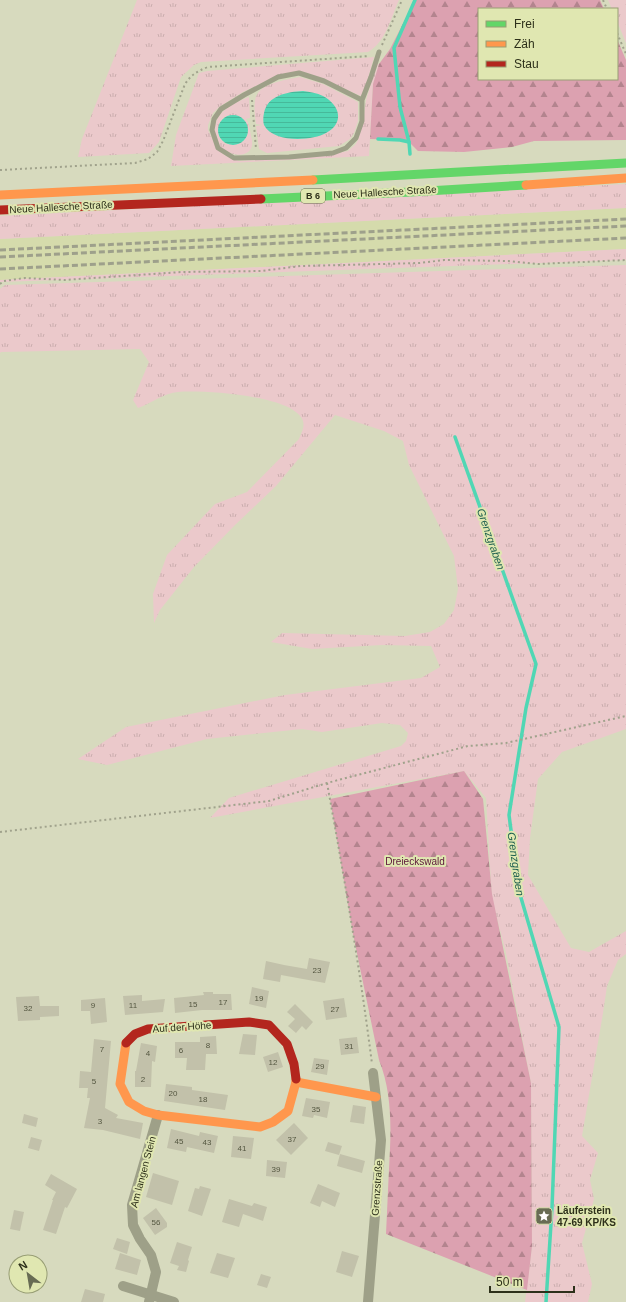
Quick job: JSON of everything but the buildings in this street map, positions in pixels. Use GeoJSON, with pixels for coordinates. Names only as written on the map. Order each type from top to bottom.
{"type":"FeatureCollection","features":[{"type":"Feature","properties":{"kind":"main road","name":"Neue Hallesche Straße"},"geometry":{"type":"LineString","coordinates":[[0,195],[626,163]]}},
{"type":"Feature","properties":{"kind":"main road","name":"Neue Hallesche Straße"},"geometry":{"type":"LineString","coordinates":[[0,210],[411,192],[626,178]]}},
{"type":"Feature","properties":{"kind":"main road","name":"Auf der Höhe"},"geometry":{"type":"LineString","coordinates":[[249,1022],[269,1026],[287,1044],[294,1064],[296,1082],[288,1111],[273,1122],[260,1127],[158,1115],[144,1111],[129,1102],[120,1084],[125,1044],[134,1034],[148,1029],[249,1022]]}},
{"type":"Feature","properties":{"kind":"main road"},"geometry":{"type":"LineString","coordinates":[[296,1082],[376,1097]]}},
{"type":"Feature","properties":{"kind":"street","name":"Grenzstraße"},"geometry":{"type":"LineString","coordinates":[[368,1302],[381,1140],[373,1073]]}},
{"type":"Feature","properties":{"kind":"street","name":"Am langen Stein"},"geometry":{"type":"LineString","coordinates":[[150,1298],[156,1272],[151,1254],[140,1239],[133,1225],[132,1205],[158,1115]]}},
{"type":"Feature","properties":{"kind":"street"},"geometry":{"type":"LineString","coordinates":[[123,1286],[150,1298],[174,1302]]}},
{"type":"Feature","properties":{"kind":"lane"},"geometry":{"type":"LineString","coordinates":[[362,100],[324,81],[300,74],[278,77],[221,109],[214,119],[212,130],[218,148],[234,158],[290,157],[333,153],[346,148],[356,138],[362,121],[362,100],[379,52]]}},
{"type":"Feature","properties":{"kind":"path"},"geometry":{"type":"LineString","coordinates":[[0,170],[135,163],[148,158],[157,152],[164,141],[185,84],[190,77],[198,71],[208,67],[369,56],[379,52],[402,0]]}},
{"type":"Feature","properties":{"kind":"path"},"geometry":{"type":"LineString","coordinates":[[618,35],[626,54]]}},
{"type":"Feature","properties":{"kind":"path"},"geometry":{"type":"LineString","coordinates":[[254,90],[252,102],[257,157]]}},
{"type":"Feature","properties":{"kind":"path"},"geometry":{"type":"LineString","coordinates":[[0,284],[4,281],[25,278],[64,280],[182,272],[261,272],[301,266],[420,263],[444,260],[508,261],[538,264],[626,260]]}},
{"type":"Feature","properties":{"kind":"path"},"geometry":{"type":"LineString","coordinates":[[0,832],[269,801],[327,782],[468,746],[506,743],[626,716]]}},
{"type":"Feature","properties":{"kind":"path"},"geometry":{"type":"LineString","coordinates":[[327,782],[357,954],[373,1073]]}},
{"type":"Feature","properties":{"kind":"shaded area"},"geometry":{"type":"Polygon","coordinates":[[[626,208],[626,249],[0,280],[0,239],[626,208]]]}},
{"type":"Feature","properties":{"kind":"green space"},"geometry":{"type":"Polygon","coordinates":[[[137,0],[399,0],[384,36],[374,48],[368,52],[201,62],[194,65],[181,77],[159,142],[149,153],[78,157],[82,139],[137,0]]]}},
{"type":"Feature","properties":{"kind":"green space"},"geometry":{"type":"Polygon","coordinates":[[[415,0],[600,0],[604,8],[478,8],[478,80],[618,80],[618,41],[626,60],[626,140],[534,141],[512,147],[464,152],[418,151],[409,142],[400,140],[370,139],[373,84],[379,64],[390,49],[415,0]]]}},
{"type":"Feature","properties":{"kind":"green space"},"geometry":{"type":"Polygon","coordinates":[[[608,0],[626,0],[626,43],[618,23],[618,8],[612,8],[608,0]]]}},
{"type":"Feature","properties":{"kind":"green space"},"geometry":{"type":"Polygon","coordinates":[[[374,57],[364,93],[361,96],[307,73],[299,72],[278,76],[243,92],[219,107],[213,113],[208,125],[208,130],[217,149],[226,156],[239,161],[290,158],[348,151],[358,140],[366,100],[377,64],[379,64],[373,84],[369,156],[171,166],[176,135],[199,73],[207,71],[374,57]]]}},
{"type":"Feature","properties":{"kind":"green space"},"geometry":{"type":"Polygon","coordinates":[[[300,77],[323,84],[358,102],[358,121],[354,133],[350,139],[339,146],[267,153],[259,149],[256,126],[263,125],[256,124],[255,101],[257,95],[266,86],[273,83],[300,77]]]}},
{"type":"Feature","properties":{"kind":"green space"},"geometry":{"type":"Polygon","coordinates":[[[249,97],[250,118],[246,119],[250,129],[252,146],[245,154],[240,155],[228,153],[218,145],[215,135],[215,127],[224,110],[249,97]],[[233,115],[223,118],[219,137],[226,144],[247,136],[245,122],[233,115]]]}},
{"type":"Feature","properties":{"kind":"green space"},"geometry":{"type":"Polygon","coordinates":[[[626,184],[626,208],[0,239],[0,216],[626,184]]]}},
{"type":"Feature","properties":{"kind":"green space"},"geometry":{"type":"Polygon","coordinates":[[[626,249],[626,260],[0,282],[0,280],[626,249]]]}},
{"type":"Feature","properties":{"kind":"green space"},"geometry":{"type":"Polygon","coordinates":[[[626,265],[626,729],[562,752],[538,779],[530,838],[528,875],[571,948],[589,952],[626,931],[626,954],[618,960],[607,986],[582,1136],[598,1153],[590,1180],[594,1199],[582,1243],[592,1284],[588,1302],[525,1302],[532,1246],[531,1083],[506,953],[492,899],[486,798],[464,771],[210,818],[229,798],[401,746],[406,741],[408,733],[400,725],[382,723],[322,732],[302,729],[207,739],[107,765],[78,759],[126,727],[285,695],[421,678],[440,667],[431,646],[382,645],[312,649],[271,642],[282,633],[405,636],[430,632],[444,624],[454,610],[458,589],[454,556],[409,465],[403,441],[384,431],[335,415],[276,486],[194,567],[160,610],[154,623],[153,594],[167,555],[215,504],[247,492],[299,439],[303,428],[303,421],[296,412],[283,405],[266,400],[226,393],[178,392],[163,396],[138,408],[133,400],[149,362],[140,349],[0,353],[0,289],[5,285],[626,265]]]}},
{"type":"Feature","properties":{"kind":"green space","name":"Dreieckswald"},"geometry":{"type":"Polygon","coordinates":[[[464,771],[483,799],[492,894],[531,1083],[532,1246],[527,1290],[386,1234],[390,1141],[389,1100],[384,1073],[379,1060],[353,934],[330,799],[464,771]]]}},
{"type":"Feature","properties":{"kind":"water"},"geometry":{"type":"Polygon","coordinates":[[[303,91],[321,95],[333,104],[338,114],[338,119],[332,129],[320,136],[303,139],[284,138],[269,131],[264,125],[263,118],[266,107],[270,102],[274,98],[291,92],[303,91]]]}},
{"type":"Feature","properties":{"kind":"water"},"geometry":{"type":"Polygon","coordinates":[[[233,115],[244,119],[248,130],[244,141],[233,145],[222,141],[218,130],[222,119],[233,115]]]}},
{"type":"Feature","properties":{"kind":"waterway"},"geometry":{"type":"LineString","coordinates":[[410,154],[409,142],[400,107],[394,48],[415,0]]}},
{"type":"Feature","properties":{"kind":"waterway"},"geometry":{"type":"LineString","coordinates":[[378,139],[409,142]]}},
{"type":"Feature","properties":{"kind":"waterway","name":"Grenzgraben"},"geometry":{"type":"LineString","coordinates":[[455,437],[536,664],[526,708],[509,815],[519,891],[559,1027],[552,1208],[546,1302]]}},
{"type":"Feature","properties":{"kind":"railway"},"geometry":{"type":"LineString","coordinates":[[0,250],[626,219]]}},
{"type":"Feature","properties":{"kind":"railway"},"geometry":{"type":"LineString","coordinates":[[0,257],[626,226]]}},
{"type":"Feature","properties":{"kind":"railway"},"geometry":{"type":"LineString","coordinates":[[0,269],[626,238]]}},
{"type":"Feature","properties":{"kind":"traffic: fast"},"geometry":{"type":"LineString","coordinates":[[313,180],[626,163]]}},
{"type":"Feature","properties":{"kind":"traffic: fast"},"geometry":{"type":"LineString","coordinates":[[261,199],[526,185]]}},
{"type":"Feature","properties":{"kind":"traffic: slow"},"geometry":{"type":"LineString","coordinates":[[526,185],[626,178]]}},
{"type":"Feature","properties":{"kind":"traffic: slow"},"geometry":{"type":"LineString","coordinates":[[0,195],[313,180]]}},
{"type":"Feature","properties":{"kind":"traffic: slow"},"geometry":{"type":"LineString","coordinates":[[126,1043],[120,1084],[129,1102],[144,1111],[158,1115],[260,1127],[273,1122],[288,1111],[296,1082]]}},
{"type":"Feature","properties":{"kind":"traffic: slow"},"geometry":{"type":"LineString","coordinates":[[296,1079],[296,1082],[376,1097]]}},
{"type":"Feature","properties":{"kind":"traffic: jam"},"geometry":{"type":"LineString","coordinates":[[0,210],[261,199]]}},
{"type":"Feature","properties":{"kind":"traffic: jam"},"geometry":{"type":"LineString","coordinates":[[126,1043],[135,1034],[148,1029],[249,1022],[269,1025],[287,1044],[294,1064],[296,1079]]}},
{"type":"Feature","properties":{"kind":"place","name":"Läuferstein 47-69 KP/KS"},"geometry":{"type":"Point","coordinates":[544,1216]}}]}
